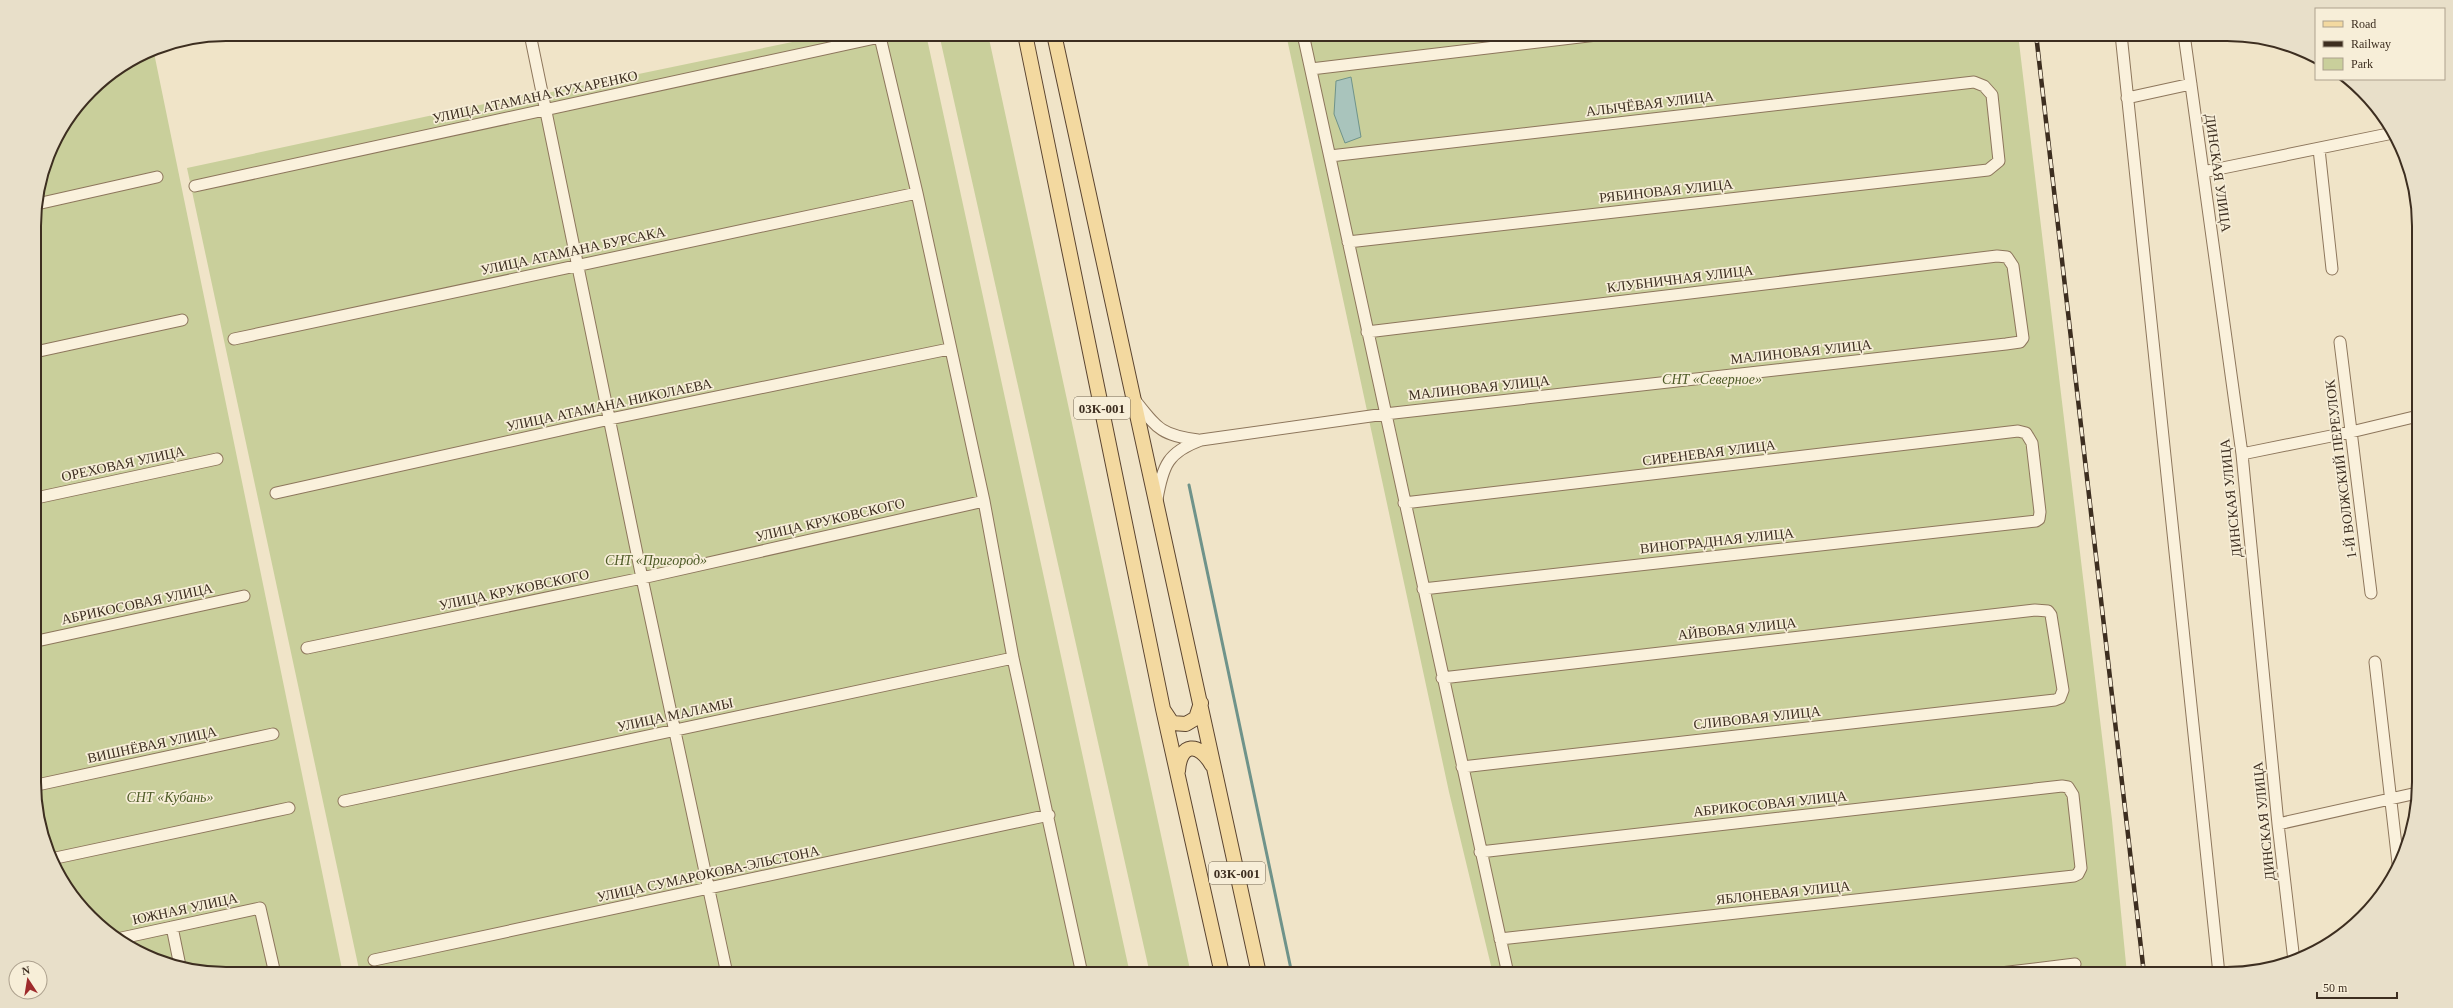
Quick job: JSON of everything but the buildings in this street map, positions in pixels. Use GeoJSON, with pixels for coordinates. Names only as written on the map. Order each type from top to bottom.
{"type":"FeatureCollection","features":[{"type":"Feature","properties":{"kind":"main road","name":"03К-001"},"geometry":{"type":"LineString","coordinates":[[1026,41],[1178,781],[1220,967]]}},
{"type":"Feature","properties":{"kind":"main road","name":"03К-001"},"geometry":{"type":"LineString","coordinates":[[1056,41],[1258,967]]}},
{"type":"Feature","properties":{"kind":"main road","name":"03К-001"},"geometry":{"type":"LineString","coordinates":[[1163,709],[1172,723],[1186,724],[1196,718],[1201,703]]}},
{"type":"Feature","properties":{"kind":"main road","name":"03К-001"},"geometry":{"type":"LineString","coordinates":[[1178,781],[1179,759],[1182,754],[1191,749],[1198,748],[1202,751],[1216,772]]}},
{"type":"Feature","properties":{"kind":"street"},"geometry":{"type":"LineString","coordinates":[[531,41],[576,265],[726,967]]}},
{"type":"Feature","properties":{"kind":"street","name":"УЛИЦА АТАМАНА КУХАРЕНКО"},"geometry":{"type":"LineString","coordinates":[[195,186],[862,41]]}},
{"type":"Feature","properties":{"kind":"street","name":"УЛИЦА АТАМАНА КУХАРЕНКО"},"geometry":{"type":"LineString","coordinates":[[881,41],[917,193]]}},
{"type":"Feature","properties":{"kind":"street"},"geometry":{"type":"LineString","coordinates":[[1305,41],[1442,678],[1506,967]]}},
{"type":"Feature","properties":{"kind":"street"},"geometry":{"type":"LineString","coordinates":[[1311,68],[1544,41]]}},
{"type":"Feature","properties":{"kind":"street"},"geometry":{"type":"LineString","coordinates":[[2122,41],[2217,967]]}},
{"type":"Feature","properties":{"kind":"street","name":"ДИНСКАЯ УЛИЦА"},"geometry":{"type":"LineString","coordinates":[[2185,41],[2242,454],[2278,824],[2293,955]]}},
{"type":"Feature","properties":{"kind":"street","name":"АЛЫЧЁВАЯ УЛИЦА"},"geometry":{"type":"LineString","coordinates":[[1330,156],[1974,82],[1984,86],[1992,95],[1999,162],[1988,170]]}},
{"type":"Feature","properties":{"kind":"street"},"geometry":{"type":"LineString","coordinates":[[2127,98],[2191,84]]}},
{"type":"Feature","properties":{"kind":"street"},"geometry":{"type":"LineString","coordinates":[[2203,172],[2387,134]]}},
{"type":"Feature","properties":{"kind":"street"},"geometry":{"type":"LineString","coordinates":[[2319,149],[2332,269]]}},
{"type":"Feature","properties":{"kind":"street","name":"РЯБИНОВАЯ УЛИЦА"},"geometry":{"type":"LineString","coordinates":[[1348,242],[1988,170]]}},
{"type":"Feature","properties":{"kind":"street"},"geometry":{"type":"LineString","coordinates":[[43,203],[157,177]]}},
{"type":"Feature","properties":{"kind":"street"},"geometry":{"type":"LineString","coordinates":[[917,193],[984,501],[1013,658],[1049,815],[1080,967]]}},
{"type":"Feature","properties":{"kind":"street","name":"УЛИЦА АТАМАНА БУРСАКА"},"geometry":{"type":"LineString","coordinates":[[234,339],[917,193]]}},
{"type":"Feature","properties":{"kind":"street","name":"КЛУБНИЧНАЯ УЛИЦА"},"geometry":{"type":"LineString","coordinates":[[1367,332],[1997,256]]}},
{"type":"Feature","properties":{"kind":"street","name":"МАЛИНОВАЯ УЛИЦА"},"geometry":{"type":"LineString","coordinates":[[1201,440],[1386,414],[2020,342],[2023,338],[2023,332],[2013,266],[2006,257],[1997,256]]}},
{"type":"Feature","properties":{"kind":"street"},"geometry":{"type":"LineString","coordinates":[[41,351],[182,320]]}},
{"type":"Feature","properties":{"kind":"street","name":"1-Й ВОЛЖСКИЙ ПЕРЕУЛОК"},"geometry":{"type":"LineString","coordinates":[[2340,342],[2371,593]]}},
{"type":"Feature","properties":{"kind":"street","name":"УЛИЦА АТАМАНА НИКОЛАЕВА"},"geometry":{"type":"LineString","coordinates":[[276,493],[610,419],[950,349]]}},
{"type":"Feature","properties":{"kind":"street"},"geometry":{"type":"LineString","coordinates":[[1134,398],[1157,428],[1171,435],[1201,440]]}},
{"type":"Feature","properties":{"kind":"street"},"geometry":{"type":"LineString","coordinates":[[2242,454],[2351,432],[2412,417]]}},
{"type":"Feature","properties":{"kind":"street","name":"СИРЕНЕВАЯ УЛИЦА"},"geometry":{"type":"LineString","coordinates":[[1404,503],[2018,431]]}},
{"type":"Feature","properties":{"kind":"street","name":"ВИНОГРАДНАЯ УЛИЦА"},"geometry":{"type":"LineString","coordinates":[[1423,589],[2036,521],[2039,519],[2040,512],[2032,443],[2026,433],[2018,431]]}},
{"type":"Feature","properties":{"kind":"street"},"geometry":{"type":"LineString","coordinates":[[1156,502],[1161,477],[1170,459],[1183,447],[1201,440]]}},
{"type":"Feature","properties":{"kind":"street","name":"ОРЕХОВАЯ УЛИЦА"},"geometry":{"type":"LineString","coordinates":[[41,497],[217,459]]}},
{"type":"Feature","properties":{"kind":"street","name":"УЛИЦА КРУКОВСКОГО"},"geometry":{"type":"LineString","coordinates":[[307,648],[642,578],[984,501]]}},
{"type":"Feature","properties":{"kind":"street","name":"АБРИКОСОВАЯ УЛИЦА"},"geometry":{"type":"LineString","coordinates":[[41,640],[244,596]]}},
{"type":"Feature","properties":{"kind":"street","name":"АЙВОВАЯ УЛИЦА"},"geometry":{"type":"LineString","coordinates":[[1442,678],[2036,610],[2048,611],[2051,615],[2063,690],[2060,698],[2055,700]]}},
{"type":"Feature","properties":{"kind":"street","name":"УЛИЦА МАЛАМЫ"},"geometry":{"type":"LineString","coordinates":[[344,801],[1013,658]]}},
{"type":"Feature","properties":{"kind":"street"},"geometry":{"type":"LineString","coordinates":[[2376,662],[2397,855]]}},
{"type":"Feature","properties":{"kind":"street","name":"СЛИВОВАЯ УЛИЦА"},"geometry":{"type":"LineString","coordinates":[[1462,767],[2055,700]]}},
{"type":"Feature","properties":{"kind":"street","name":"ВИШНЁВАЯ УЛИЦА"},"geometry":{"type":"LineString","coordinates":[[41,784],[273,734]]}},
{"type":"Feature","properties":{"kind":"street","name":"АБРИКОСОВАЯ УЛИЦА"},"geometry":{"type":"LineString","coordinates":[[1480,852],[2062,786],[2068,787],[2072,795],[2081,868],[2078,874],[2068,877]]}},
{"type":"Feature","properties":{"kind":"street"},"geometry":{"type":"LineString","coordinates":[[2278,824],[2412,794]]}},
{"type":"Feature","properties":{"kind":"street"},"geometry":{"type":"LineString","coordinates":[[57,858],[289,808]]}},
{"type":"Feature","properties":{"kind":"street","name":"УЛИЦА СУМАРОКОВА-ЭЛЬСТОНА"},"geometry":{"type":"LineString","coordinates":[[374,960],[1049,815]]}},
{"type":"Feature","properties":{"kind":"street","name":"ЯБЛОНЕВАЯ УЛИЦА"},"geometry":{"type":"LineString","coordinates":[[1500,939],[2068,877]]}},
{"type":"Feature","properties":{"kind":"street","name":"ЮЖНАЯ УЛИЦА"},"geometry":{"type":"LineString","coordinates":[[125,937],[260,908],[273,967]]}},
{"type":"Feature","properties":{"kind":"street"},"geometry":{"type":"LineString","coordinates":[[172,927],[179,961]]}},
{"type":"Feature","properties":{"kind":"street"},"geometry":{"type":"LineString","coordinates":[[2050,967],[2075,964]]}},
{"type":"Feature","properties":{"kind":"green space","name":"СНТ «Пригород»"},"geometry":{"type":"Polygon","coordinates":[[[797,41],[928,41],[1128,967],[358,967],[187,168],[535,93],[542,94],[797,41]]]}},
{"type":"Feature","properties":{"kind":"green space"},"geometry":{"type":"Polygon","coordinates":[[[941,41],[990,41],[1189,967],[1148,967],[941,41]]]}},
{"type":"Feature","properties":{"kind":"green space","name":"СНТ «Северное»"},"geometry":{"type":"Polygon","coordinates":[[[1288,41],[2019,41],[2112,820],[2126,967],[1491,967],[1449,792],[1288,41]]]}},
{"type":"Feature","properties":{"kind":"green space","name":"СНТ «Кубань»"},"geometry":{"type":"Polygon","coordinates":[[[154,55],[342,967],[214,967],[178,961],[144,948],[113,929],[95,913],[79,895],[60,864],[47,830],[41,794],[41,214],[47,178],[55,155],[79,113],[95,95],[113,79],[154,55]]]}},
{"type":"Feature","properties":{"kind":"water"},"geometry":{"type":"Polygon","coordinates":[[[1351,77],[1361,137],[1345,143],[1334,114],[1336,81],[1351,77]]]}},
{"type":"Feature","properties":{"kind":"waterway"},"geometry":{"type":"LineString","coordinates":[[1189,485],[1291,967]]}},
{"type":"Feature","properties":{"kind":"railway"},"geometry":{"type":"LineString","coordinates":[[2037,41],[2143,967]]}}]}
